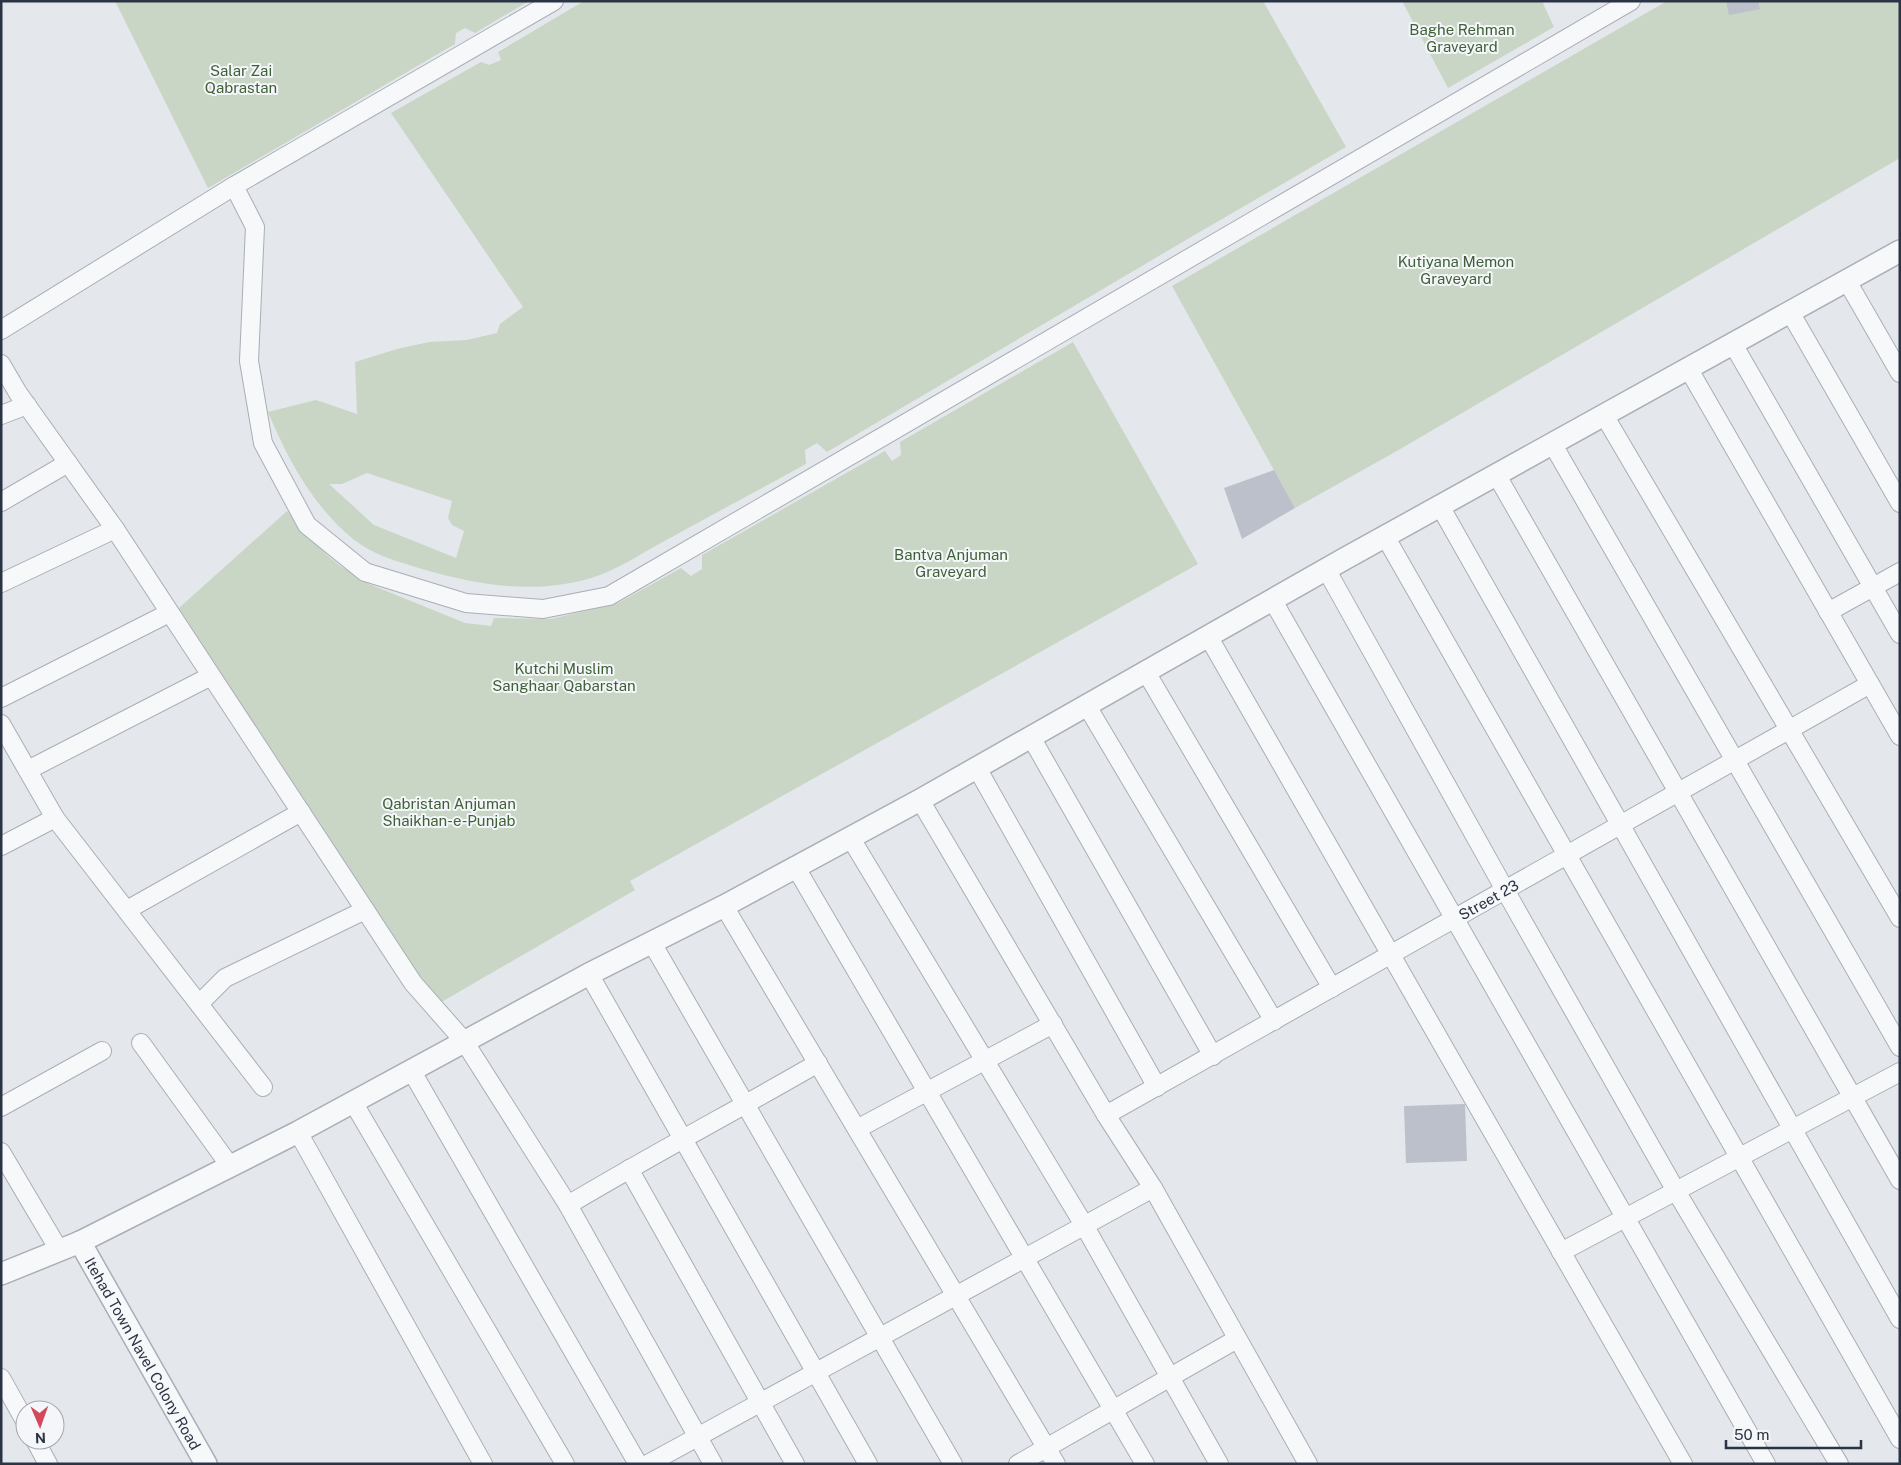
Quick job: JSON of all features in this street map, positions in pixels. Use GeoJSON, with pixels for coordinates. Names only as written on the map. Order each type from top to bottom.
{"type":"FeatureCollection","features":[{"type":"Feature","properties":{"kind":"street"},"geometry":{"type":"LineString","coordinates":[[1,330],[234,186],[554,1]]}},
{"type":"Feature","properties":{"kind":"street"},"geometry":{"type":"LineString","coordinates":[[234,186],[255,227],[249,361],[263,443],[307,525],[365,572],[466,603],[543,609],[608,596],[1631,1]]}},
{"type":"Feature","properties":{"kind":"street"},"geometry":{"type":"LineString","coordinates":[[1,1274],[80,1242],[298,1132],[589,974],[724,906],[920,800],[1384,536],[1900,251]]}},
{"type":"Feature","properties":{"kind":"street"},"geometry":{"type":"LineString","coordinates":[[1847,281],[1900,373]]}},
{"type":"Feature","properties":{"kind":"street"},"geometry":{"type":"LineString","coordinates":[[1790,312],[1900,503]]}},
{"type":"Feature","properties":{"kind":"street"},"geometry":{"type":"LineString","coordinates":[[1732,344],[1900,634]]}},
{"type":"Feature","properties":{"kind":"street"},"geometry":{"type":"LineString","coordinates":[[1,364],[27,405],[115,529],[413,983],[464,1041],[568,1204],[713,1464]]}},
{"type":"Feature","properties":{"kind":"street"},"geometry":{"type":"LineString","coordinates":[[1688,368],[1900,736]]}},
{"type":"Feature","properties":{"kind":"street"},"geometry":{"type":"LineString","coordinates":[[1,415],[27,405]]}},
{"type":"Feature","properties":{"kind":"street"},"geometry":{"type":"LineString","coordinates":[[1604,415],[1900,918]]}},
{"type":"Feature","properties":{"kind":"street"},"geometry":{"type":"LineString","coordinates":[[1552,443],[1900,1047]]}},
{"type":"Feature","properties":{"kind":"street"},"geometry":{"type":"LineString","coordinates":[[1,502],[68,463]]}},
{"type":"Feature","properties":{"kind":"street"},"geometry":{"type":"LineString","coordinates":[[1496,474],[1900,1180]]}},
{"type":"Feature","properties":{"kind":"street"},"geometry":{"type":"LineString","coordinates":[[1440,506],[1900,1319]]}},
{"type":"Feature","properties":{"kind":"street"},"geometry":{"type":"LineString","coordinates":[[1,583],[115,529]]}},
{"type":"Feature","properties":{"kind":"street"},"geometry":{"type":"LineString","coordinates":[[1384,536],[1900,1439]]}},
{"type":"Feature","properties":{"kind":"street"},"geometry":{"type":"LineString","coordinates":[[1326,569],[1676,1191],[1839,1464]]}},
{"type":"Feature","properties":{"kind":"street"},"geometry":{"type":"LineString","coordinates":[[1828,612],[1900,572]]}},
{"type":"Feature","properties":{"kind":"street"},"geometry":{"type":"LineString","coordinates":[[1272,600],[1766,1464]]}},
{"type":"Feature","properties":{"kind":"street"},"geometry":{"type":"LineString","coordinates":[[1,698],[169,613]]}},
{"type":"Feature","properties":{"kind":"street"},"geometry":{"type":"LineString","coordinates":[[1208,636],[1683,1464]]}},
{"type":"Feature","properties":{"kind":"street"},"geometry":{"type":"LineString","coordinates":[[1146,672],[1332,988]]}},
{"type":"Feature","properties":{"kind":"street"},"geometry":{"type":"LineString","coordinates":[[28,770],[210,676]]}},
{"type":"Feature","properties":{"kind":"street","name":"Street 23"},"geometry":{"type":"LineString","coordinates":[[1106,1115],[1870,684]]}},
{"type":"Feature","properties":{"kind":"street"},"geometry":{"type":"LineString","coordinates":[[1087,706],[1274,1021]]}},
{"type":"Feature","properties":{"kind":"street"},"geometry":{"type":"LineString","coordinates":[[1,724],[55,818],[263,1087]]}},
{"type":"Feature","properties":{"kind":"street"},"geometry":{"type":"LineString","coordinates":[[1031,738],[1213,1056]]}},
{"type":"Feature","properties":{"kind":"street"},"geometry":{"type":"LineString","coordinates":[[977,768],[1157,1087]]}},
{"type":"Feature","properties":{"kind":"street"},"geometry":{"type":"LineString","coordinates":[[920,800],[1106,1115],[1153,1188],[1308,1464]]}},
{"type":"Feature","properties":{"kind":"street"},"geometry":{"type":"LineString","coordinates":[[127,910],[301,812]]}},
{"type":"Feature","properties":{"kind":"street"},"geometry":{"type":"LineString","coordinates":[[1,846],[55,818]]}},
{"type":"Feature","properties":{"kind":"street"},"geometry":{"type":"LineString","coordinates":[[850,837],[1084,1225],[1219,1464]]}},
{"type":"Feature","properties":{"kind":"street"},"geometry":{"type":"LineString","coordinates":[[795,866],[1145,1464]]}},
{"type":"Feature","properties":{"kind":"street"},"geometry":{"type":"LineString","coordinates":[[724,906],[1056,1464]]}},
{"type":"Feature","properties":{"kind":"street"},"geometry":{"type":"LineString","coordinates":[[199,1004],[226,978],[365,910]]}},
{"type":"Feature","properties":{"kind":"street"},"geometry":{"type":"LineString","coordinates":[[652,943],[953,1464]]}},
{"type":"Feature","properties":{"kind":"street"},"geometry":{"type":"LineString","coordinates":[[589,974],[868,1464]]}},
{"type":"Feature","properties":{"kind":"street"},"geometry":{"type":"LineString","coordinates":[[857,1129],[1053,1024]]}},
{"type":"Feature","properties":{"kind":"street"},"geometry":{"type":"LineString","coordinates":[[141,1043],[230,1166]]}},
{"type":"Feature","properties":{"kind":"street"},"geometry":{"type":"LineString","coordinates":[[1,1107],[102,1052]]}},
{"type":"Feature","properties":{"kind":"street"},"geometry":{"type":"LineString","coordinates":[[568,1204],[818,1063]]}},
{"type":"Feature","properties":{"kind":"street"},"geometry":{"type":"LineString","coordinates":[[411,1070],[638,1464]]}},
{"type":"Feature","properties":{"kind":"street"},"geometry":{"type":"LineString","coordinates":[[1561,1252],[1900,1072]]}},
{"type":"Feature","properties":{"kind":"street"},"geometry":{"type":"LineString","coordinates":[[353,1102],[565,1464]]}},
{"type":"Feature","properties":{"kind":"street"},"geometry":{"type":"LineString","coordinates":[[298,1132],[483,1464]]}},
{"type":"Feature","properties":{"kind":"street"},"geometry":{"type":"LineString","coordinates":[[1,1152],[58,1250]]}},
{"type":"Feature","properties":{"kind":"street"},"geometry":{"type":"LineString","coordinates":[[628,1169],[796,1464]]}},
{"type":"Feature","properties":{"kind":"street"},"geometry":{"type":"LineString","coordinates":[[648,1464],[1153,1188]]}},
{"type":"Feature","properties":{"kind":"street","name":"Itehad Town Navel Colony Road"},"geometry":{"type":"LineString","coordinates":[[80,1242],[206,1464]]}},
{"type":"Feature","properties":{"kind":"street"},"geometry":{"type":"LineString","coordinates":[[1018,1464],[1169,1376],[1237,1339]]}},
{"type":"Feature","properties":{"kind":"street"},"geometry":{"type":"LineString","coordinates":[[1,1378],[15,1403]]}},
{"type":"Feature","properties":{"kind":"street"},"geometry":{"type":"LineString","coordinates":[[40,1450],[48,1464]]}},
{"type":"Feature","properties":{"kind":"green space","name":"Salar Zai Qabrastan"},"geometry":{"type":"Polygon","coordinates":[[[115,1],[529,1],[475,33],[465,28],[456,33],[455,44],[208,188],[115,1]]]}},
{"type":"Feature","properties":{"kind":"green space"},"geometry":{"type":"Polygon","coordinates":[[[584,1],[1263,1],[1346,147],[827,452],[817,443],[805,450],[806,464],[618,567],[600,575],[555,585],[533,587],[488,584],[444,575],[395,561],[378,554],[353,539],[326,512],[303,481],[293,465],[268,412],[316,400],[357,414],[355,362],[397,349],[429,342],[467,340],[497,333],[500,324],[523,307],[391,113],[481,62],[489,65],[501,60],[498,52],[584,1]],[[367,473],[342,484],[329,484],[374,525],[456,558],[464,531],[452,525],[448,518],[452,501],[367,473]]]}},
{"type":"Feature","properties":{"kind":"green space","name":"Baghe Rehman Graveyard"},"geometry":{"type":"Polygon","coordinates":[[[1402,1],[1542,1],[1554,27],[1448,88],[1402,1]]]}},
{"type":"Feature","properties":{"kind":"green space","name":"Kutiyana Memon Graveyard"},"geometry":{"type":"Polygon","coordinates":[[[1667,1],[1900,1],[1900,158],[1395,452],[1295,508],[1172,286],[1667,1]]]}},
{"type":"Feature","properties":{"kind":"green space"},"geometry":{"type":"Polygon","coordinates":[[[1073,342],[1198,564],[630,881],[635,890],[438,1004],[179,608],[287,511],[326,554],[339,565],[369,584],[465,623],[491,626],[494,618],[551,619],[618,603],[681,568],[691,576],[702,569],[702,555],[885,451],[892,461],[901,455],[900,442],[1073,342]]]}},
{"type":"Feature","properties":{"kind":"building"},"geometry":{"type":"Polygon","coordinates":[[[1726,1],[1758,1],[1760,9],[1729,15],[1726,1]]]}},
{"type":"Feature","properties":{"kind":"building"},"geometry":{"type":"Polygon","coordinates":[[[1274,470],[1295,508],[1242,539],[1224,488],[1274,470]]]}},
{"type":"Feature","properties":{"kind":"building"},"geometry":{"type":"Polygon","coordinates":[[[1465,1104],[1467,1161],[1406,1163],[1404,1106],[1465,1104]]]}},
{"type":"Feature","properties":{"kind":"park label","name":"Bantva Anjuman Graveyard"},"geometry":{"type":"Point","coordinates":[951,562]}},
{"type":"Feature","properties":{"kind":"park label","name":"Kutchi Muslim Sanghaar Qabarstan"},"geometry":{"type":"Point","coordinates":[564,676]}},
{"type":"Feature","properties":{"kind":"park label","name":"Qabristan Anjuman Shaikhan-e-Punjab"},"geometry":{"type":"Point","coordinates":[449,812]}}]}
